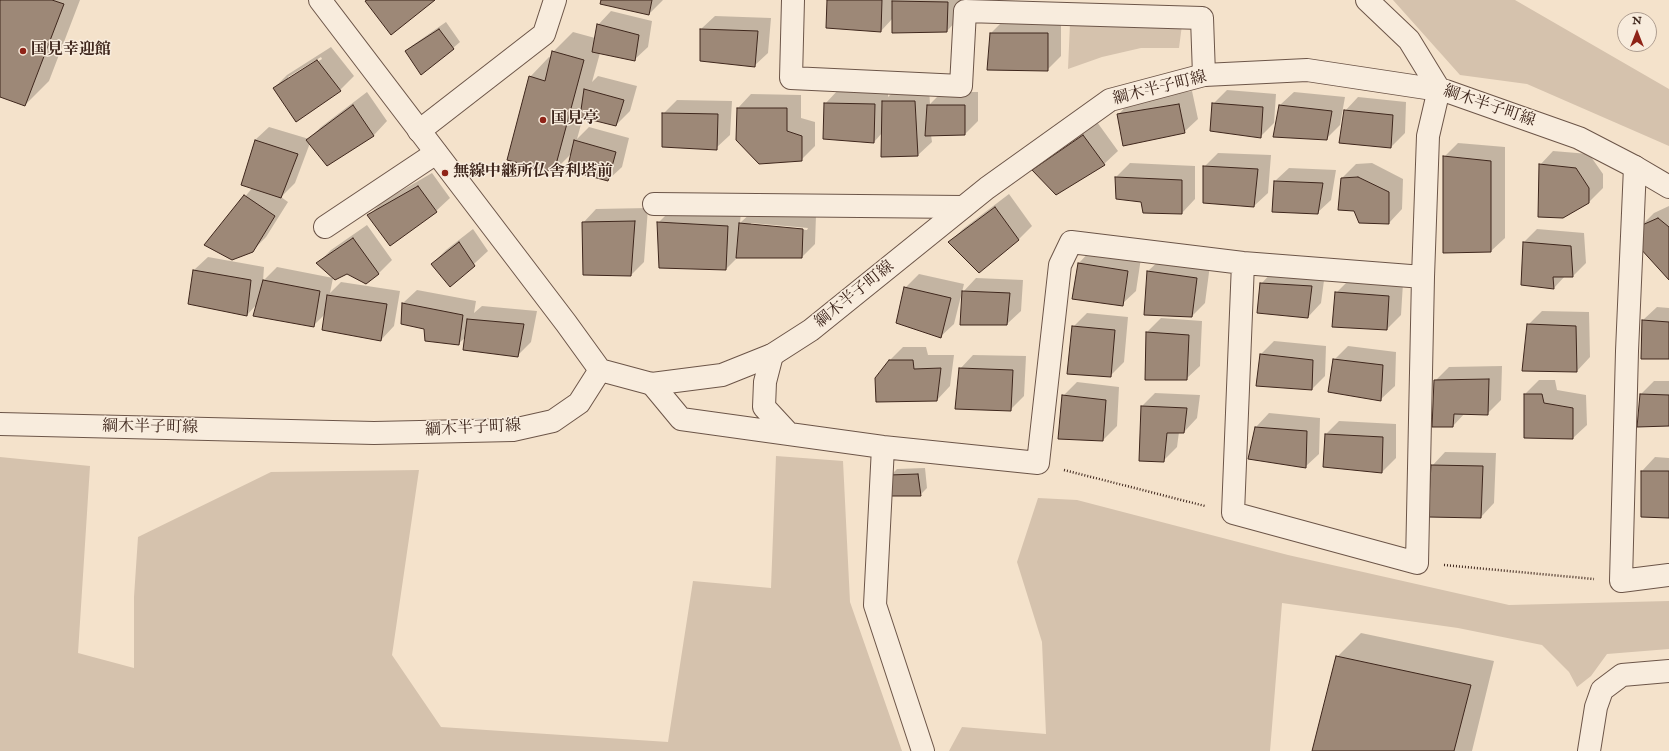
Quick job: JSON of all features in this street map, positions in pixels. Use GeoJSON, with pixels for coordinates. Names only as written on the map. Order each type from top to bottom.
{"type":"FeatureCollection","features":[{"type":"Feature","properties":{"kind":"street"},"geometry":{"type":"LineString","coordinates":[[320,0],[566,322],[600,370]]}},
{"type":"Feature","properties":{"kind":"street"},"geometry":{"type":"LineString","coordinates":[[419,131],[544,34],[554,0]]}},
{"type":"Feature","properties":{"kind":"street"},"geometry":{"type":"LineString","coordinates":[[792,0],[791,78],[962,86],[965,11],[1202,18],[1204,75]]}},
{"type":"Feature","properties":{"kind":"street"},"geometry":{"type":"LineString","coordinates":[[1243,262],[1232,513],[1417,563],[1423,277],[1428,136],[1439,89],[1410,40],[1367,0]]}},
{"type":"Feature","properties":{"kind":"street","name":"綱木半子町線"},"geometry":{"type":"LineString","coordinates":[[0,424],[374,433],[513,430],[553,421],[579,403],[600,370],[652,384],[722,375],[772,355],[811,330],[987,188],[1110,100],[1204,75],[1307,70],[1439,89],[1579,138],[1669,187]]}},
{"type":"Feature","properties":{"kind":"street"},"geometry":{"type":"LineString","coordinates":[[325,227],[436,153]]}},
{"type":"Feature","properties":{"kind":"street"},"geometry":{"type":"LineString","coordinates":[[1634,167],[1627,351],[1621,581],[1669,575]]}},
{"type":"Feature","properties":{"kind":"street"},"geometry":{"type":"LineString","coordinates":[[654,204],[963,207]]}},
{"type":"Feature","properties":{"kind":"street"},"geometry":{"type":"LineString","coordinates":[[652,384],[681,419],[883,447],[1038,463],[1060,265],[1071,242],[1243,262],[1423,277]]}},
{"type":"Feature","properties":{"kind":"street"},"geometry":{"type":"LineString","coordinates":[[772,355],[765,382],[764,407],[789,434]]}},
{"type":"Feature","properties":{"kind":"street"},"geometry":{"type":"LineString","coordinates":[[883,447],[875,605],[923,751]]}},
{"type":"Feature","properties":{"kind":"street"},"geometry":{"type":"LineString","coordinates":[[1589,751],[1596,707],[1602,690],[1622,675],[1669,671]]}},
{"type":"Feature","properties":{"kind":"path"},"geometry":{"type":"LineString","coordinates":[[1038,463],[1232,513]]}},
{"type":"Feature","properties":{"kind":"path"},"geometry":{"type":"LineString","coordinates":[[1417,563],[1621,581]]}},
{"type":"Feature","properties":{"kind":"shaded area"},"geometry":{"type":"Polygon","coordinates":[[[1393,0],[1515,0],[1669,89],[1669,146],[1527,84],[1460,75],[1393,0]]]}},
{"type":"Feature","properties":{"kind":"shaded area"},"geometry":{"type":"Polygon","coordinates":[[[1070,23],[1182,25],[1179,48],[1141,48],[1102,57],[1068,69],[1070,23]]]}},
{"type":"Feature","properties":{"kind":"shaded area"},"geometry":{"type":"Polygon","coordinates":[[[776,456],[843,461],[850,602],[902,751],[0,751],[0,457],[90,466],[78,653],[134,668],[134,597],[138,537],[271,472],[419,470],[392,655],[441,727],[668,742],[693,581],[771,588],[776,456]]]}},
{"type":"Feature","properties":{"kind":"shaded area"},"geometry":{"type":"Polygon","coordinates":[[[1038,498],[1077,500],[1288,555],[1509,605],[1669,601],[1669,649],[1607,654],[1591,676],[1577,687],[1569,672],[1542,645],[1458,628],[1282,603],[1270,751],[949,751],[962,727],[1046,734],[1042,642],[1017,562],[1038,498]]]}},
{"type":"Feature","properties":{"kind":"building","name":"国見幸迎館"},"geometry":{"type":"Polygon","coordinates":[[[0,0],[52,0],[64,4],[25,106],[0,97],[0,0]]]}},
{"type":"Feature","properties":{"kind":"building"},"geometry":{"type":"Polygon","coordinates":[[[435,0],[391,35],[365,1],[435,0]]]}},
{"type":"Feature","properties":{"kind":"building"},"geometry":{"type":"Polygon","coordinates":[[[601,0],[652,0],[649,15],[600,4],[601,0]]]}},
{"type":"Feature","properties":{"kind":"building"},"geometry":{"type":"Polygon","coordinates":[[[827,0],[882,0],[881,32],[826,28],[827,0]]]}},
{"type":"Feature","properties":{"kind":"building"},"geometry":{"type":"Polygon","coordinates":[[[892,1],[948,2],[947,32],[892,33],[892,1]]]}},
{"type":"Feature","properties":{"kind":"building"},"geometry":{"type":"Polygon","coordinates":[[[597,24],[639,35],[635,61],[592,52],[597,24]]]}},
{"type":"Feature","properties":{"kind":"building"},"geometry":{"type":"Polygon","coordinates":[[[439,29],[454,49],[421,75],[405,51],[439,29]]]}},
{"type":"Feature","properties":{"kind":"building"},"geometry":{"type":"Polygon","coordinates":[[[700,29],[758,31],[755,67],[700,61],[700,29]]]}},
{"type":"Feature","properties":{"kind":"building"},"geometry":{"type":"Polygon","coordinates":[[[990,33],[1048,33],[1048,71],[987,70],[990,33]]]}},
{"type":"Feature","properties":{"kind":"building","name":"国見亭"},"geometry":{"type":"Polygon","coordinates":[[[552,51],[584,60],[554,172],[507,160],[529,76],[545,81],[552,51]]]}},
{"type":"Feature","properties":{"kind":"building"},"geometry":{"type":"Polygon","coordinates":[[[317,60],[341,91],[296,122],[273,88],[317,60]]]}},
{"type":"Feature","properties":{"kind":"building"},"geometry":{"type":"Polygon","coordinates":[[[584,89],[624,100],[616,126],[580,117],[584,89]]]}},
{"type":"Feature","properties":{"kind":"building"},"geometry":{"type":"Polygon","coordinates":[[[882,101],[915,101],[918,156],[881,157],[882,101]]]}},
{"type":"Feature","properties":{"kind":"building"},"geometry":{"type":"Polygon","coordinates":[[[824,103],[875,104],[874,143],[823,139],[824,103]]]}},
{"type":"Feature","properties":{"kind":"building"},"geometry":{"type":"Polygon","coordinates":[[[1212,103],[1263,107],[1261,138],[1210,131],[1212,103]]]}},
{"type":"Feature","properties":{"kind":"building"},"geometry":{"type":"Polygon","coordinates":[[[1179,104],[1185,133],[1123,146],[1117,114],[1179,104]]]}},
{"type":"Feature","properties":{"kind":"building"},"geometry":{"type":"Polygon","coordinates":[[[353,105],[374,136],[327,166],[306,140],[353,105]]]}},
{"type":"Feature","properties":{"kind":"building"},"geometry":{"type":"Polygon","coordinates":[[[927,105],[965,105],[965,135],[925,136],[927,105]]]}},
{"type":"Feature","properties":{"kind":"building"},"geometry":{"type":"Polygon","coordinates":[[[1279,105],[1332,111],[1327,140],[1273,137],[1279,105]]]}},
{"type":"Feature","properties":{"kind":"building"},"geometry":{"type":"Polygon","coordinates":[[[737,108],[787,108],[787,131],[802,136],[802,161],[759,164],[736,140],[737,108]]]}},
{"type":"Feature","properties":{"kind":"building"},"geometry":{"type":"Polygon","coordinates":[[[1344,110],[1393,115],[1391,148],[1339,143],[1344,110]]]}},
{"type":"Feature","properties":{"kind":"building"},"geometry":{"type":"Polygon","coordinates":[[[662,113],[718,114],[717,150],[662,147],[662,113]]]}},
{"type":"Feature","properties":{"kind":"building"},"geometry":{"type":"Polygon","coordinates":[[[1083,135],[1105,165],[1056,195],[1032,170],[1083,135]]]}},
{"type":"Feature","properties":{"kind":"building"},"geometry":{"type":"Polygon","coordinates":[[[255,140],[298,154],[281,198],[241,185],[255,140]]]}},
{"type":"Feature","properties":{"kind":"building"},"geometry":{"type":"Polygon","coordinates":[[[574,140],[616,152],[608,181],[567,170],[574,140]]]}},
{"type":"Feature","properties":{"kind":"building"},"geometry":{"type":"Polygon","coordinates":[[[1443,156],[1491,161],[1491,252],[1443,253],[1443,156]]]}},
{"type":"Feature","properties":{"kind":"building"},"geometry":{"type":"Polygon","coordinates":[[[1539,164],[1576,168],[1589,188],[1589,203],[1563,218],[1538,217],[1539,164]]]}},
{"type":"Feature","properties":{"kind":"building"},"geometry":{"type":"Polygon","coordinates":[[[1203,166],[1258,169],[1254,207],[1203,203],[1203,166]]]}},
{"type":"Feature","properties":{"kind":"building"},"geometry":{"type":"Polygon","coordinates":[[[1115,177],[1182,180],[1182,214],[1143,213],[1141,202],[1116,199],[1115,177]]]}},
{"type":"Feature","properties":{"kind":"building"},"geometry":{"type":"Polygon","coordinates":[[[1358,177],[1389,192],[1389,224],[1359,223],[1354,211],[1338,210],[1341,178],[1358,177]]]}},
{"type":"Feature","properties":{"kind":"building"},"geometry":{"type":"Polygon","coordinates":[[[1274,181],[1323,183],[1318,214],[1272,212],[1274,181]]]}},
{"type":"Feature","properties":{"kind":"building"},"geometry":{"type":"Polygon","coordinates":[[[418,186],[437,212],[390,246],[367,215],[418,186]]]}},
{"type":"Feature","properties":{"kind":"building"},"geometry":{"type":"Polygon","coordinates":[[[244,195],[275,216],[253,252],[232,260],[204,245],[244,195]]]}},
{"type":"Feature","properties":{"kind":"building"},"geometry":{"type":"Polygon","coordinates":[[[995,207],[1019,240],[979,273],[948,242],[995,207]]]}},
{"type":"Feature","properties":{"kind":"building"},"geometry":{"type":"Polygon","coordinates":[[[1658,218],[1669,227],[1669,280],[1639,247],[1640,226],[1658,218]]]}},
{"type":"Feature","properties":{"kind":"building"},"geometry":{"type":"Polygon","coordinates":[[[635,221],[631,276],[583,275],[582,222],[635,221]]]}},
{"type":"Feature","properties":{"kind":"building"},"geometry":{"type":"Polygon","coordinates":[[[657,222],[728,226],[726,270],[659,268],[657,222]]]}},
{"type":"Feature","properties":{"kind":"building"},"geometry":{"type":"Polygon","coordinates":[[[739,223],[803,229],[802,258],[736,258],[739,223]]]}},
{"type":"Feature","properties":{"kind":"building"},"geometry":{"type":"Polygon","coordinates":[[[353,238],[379,274],[366,284],[347,274],[335,280],[316,263],[353,238]]]}},
{"type":"Feature","properties":{"kind":"building"},"geometry":{"type":"Polygon","coordinates":[[[459,242],[475,266],[450,287],[431,264],[459,242]]]}},
{"type":"Feature","properties":{"kind":"building"},"geometry":{"type":"Polygon","coordinates":[[[1523,242],[1571,246],[1573,277],[1553,277],[1554,289],[1521,285],[1523,242]]]}},
{"type":"Feature","properties":{"kind":"building"},"geometry":{"type":"Polygon","coordinates":[[[1078,263],[1128,271],[1123,306],[1072,299],[1078,263]]]}},
{"type":"Feature","properties":{"kind":"building"},"geometry":{"type":"Polygon","coordinates":[[[193,270],[251,280],[247,316],[188,304],[193,270]]]}},
{"type":"Feature","properties":{"kind":"building"},"geometry":{"type":"Polygon","coordinates":[[[1147,271],[1197,278],[1192,317],[1144,315],[1147,271]]]}},
{"type":"Feature","properties":{"kind":"building"},"geometry":{"type":"Polygon","coordinates":[[[263,280],[320,291],[314,327],[253,316],[263,280]]]}},
{"type":"Feature","properties":{"kind":"building"},"geometry":{"type":"Polygon","coordinates":[[[1260,283],[1312,286],[1308,318],[1257,313],[1260,283]]]}},
{"type":"Feature","properties":{"kind":"building"},"geometry":{"type":"Polygon","coordinates":[[[904,287],[951,298],[941,338],[896,323],[904,287]]]}},
{"type":"Feature","properties":{"kind":"building"},"geometry":{"type":"Polygon","coordinates":[[[962,291],[1010,293],[1007,325],[960,325],[962,291]]]}},
{"type":"Feature","properties":{"kind":"building"},"geometry":{"type":"Polygon","coordinates":[[[1335,292],[1389,296],[1387,330],[1332,327],[1335,292]]]}},
{"type":"Feature","properties":{"kind":"building"},"geometry":{"type":"Polygon","coordinates":[[[327,295],[387,304],[381,341],[322,330],[327,295]]]}},
{"type":"Feature","properties":{"kind":"building"},"geometry":{"type":"Polygon","coordinates":[[[402,303],[463,315],[459,345],[425,341],[424,329],[401,324],[402,303]]]}},
{"type":"Feature","properties":{"kind":"building"},"geometry":{"type":"Polygon","coordinates":[[[467,319],[524,324],[518,357],[463,350],[467,319]]]}},
{"type":"Feature","properties":{"kind":"building"},"geometry":{"type":"Polygon","coordinates":[[[1642,320],[1669,322],[1669,359],[1641,359],[1642,320]]]}},
{"type":"Feature","properties":{"kind":"building"},"geometry":{"type":"Polygon","coordinates":[[[1527,324],[1576,326],[1577,372],[1522,371],[1527,324]]]}},
{"type":"Feature","properties":{"kind":"building"},"geometry":{"type":"Polygon","coordinates":[[[1072,326],[1115,330],[1111,377],[1067,374],[1072,326]]]}},
{"type":"Feature","properties":{"kind":"building"},"geometry":{"type":"Polygon","coordinates":[[[1146,332],[1189,335],[1187,380],[1145,380],[1146,332]]]}},
{"type":"Feature","properties":{"kind":"building"},"geometry":{"type":"Polygon","coordinates":[[[1260,354],[1313,360],[1312,390],[1256,386],[1260,354]]]}},
{"type":"Feature","properties":{"kind":"building"},"geometry":{"type":"Polygon","coordinates":[[[1333,359],[1383,365],[1381,401],[1328,392],[1333,359]]]}},
{"type":"Feature","properties":{"kind":"building"},"geometry":{"type":"Polygon","coordinates":[[[889,360],[913,360],[914,369],[941,368],[937,401],[876,402],[875,378],[889,360]]]}},
{"type":"Feature","properties":{"kind":"building"},"geometry":{"type":"Polygon","coordinates":[[[959,368],[1013,370],[1011,411],[955,409],[959,368]]]}},
{"type":"Feature","properties":{"kind":"building"},"geometry":{"type":"Polygon","coordinates":[[[1489,379],[1488,415],[1454,414],[1453,427],[1432,427],[1434,380],[1489,379]]]}},
{"type":"Feature","properties":{"kind":"building"},"geometry":{"type":"Polygon","coordinates":[[[1524,394],[1542,394],[1544,403],[1573,408],[1573,439],[1524,438],[1524,394]]]}},
{"type":"Feature","properties":{"kind":"building"},"geometry":{"type":"Polygon","coordinates":[[[1640,394],[1669,395],[1669,426],[1637,427],[1640,394]]]}},
{"type":"Feature","properties":{"kind":"building"},"geometry":{"type":"Polygon","coordinates":[[[1062,395],[1106,400],[1103,441],[1058,439],[1062,395]]]}},
{"type":"Feature","properties":{"kind":"building"},"geometry":{"type":"Polygon","coordinates":[[[1141,406],[1187,408],[1184,433],[1167,433],[1164,462],[1139,461],[1141,406]]]}},
{"type":"Feature","properties":{"kind":"building"},"geometry":{"type":"Polygon","coordinates":[[[1255,427],[1307,431],[1306,468],[1248,459],[1255,427]]]}},
{"type":"Feature","properties":{"kind":"building"},"geometry":{"type":"Polygon","coordinates":[[[1325,434],[1383,437],[1382,473],[1323,467],[1325,434]]]}},
{"type":"Feature","properties":{"kind":"building"},"geometry":{"type":"Polygon","coordinates":[[[1431,465],[1483,466],[1481,518],[1428,517],[1431,465]]]}},
{"type":"Feature","properties":{"kind":"building"},"geometry":{"type":"Polygon","coordinates":[[[1641,471],[1669,471],[1669,518],[1641,517],[1641,471]]]}},
{"type":"Feature","properties":{"kind":"building"},"geometry":{"type":"Polygon","coordinates":[[[918,474],[921,496],[890,496],[889,475],[918,474]]]}},
{"type":"Feature","properties":{"kind":"building"},"geometry":{"type":"Polygon","coordinates":[[[1336,656],[1471,685],[1454,751],[1312,751],[1336,656]]]}},
{"type":"Feature","properties":{"kind":"place","name":"国見幸迎館"},"geometry":{"type":"Point","coordinates":[23,51]}},
{"type":"Feature","properties":{"kind":"place","name":"国見亭"},"geometry":{"type":"Point","coordinates":[543,120]}},
{"type":"Feature","properties":{"kind":"place","name":"無線中継所仏舎利塔前"},"geometry":{"type":"Point","coordinates":[445,173]}}]}
